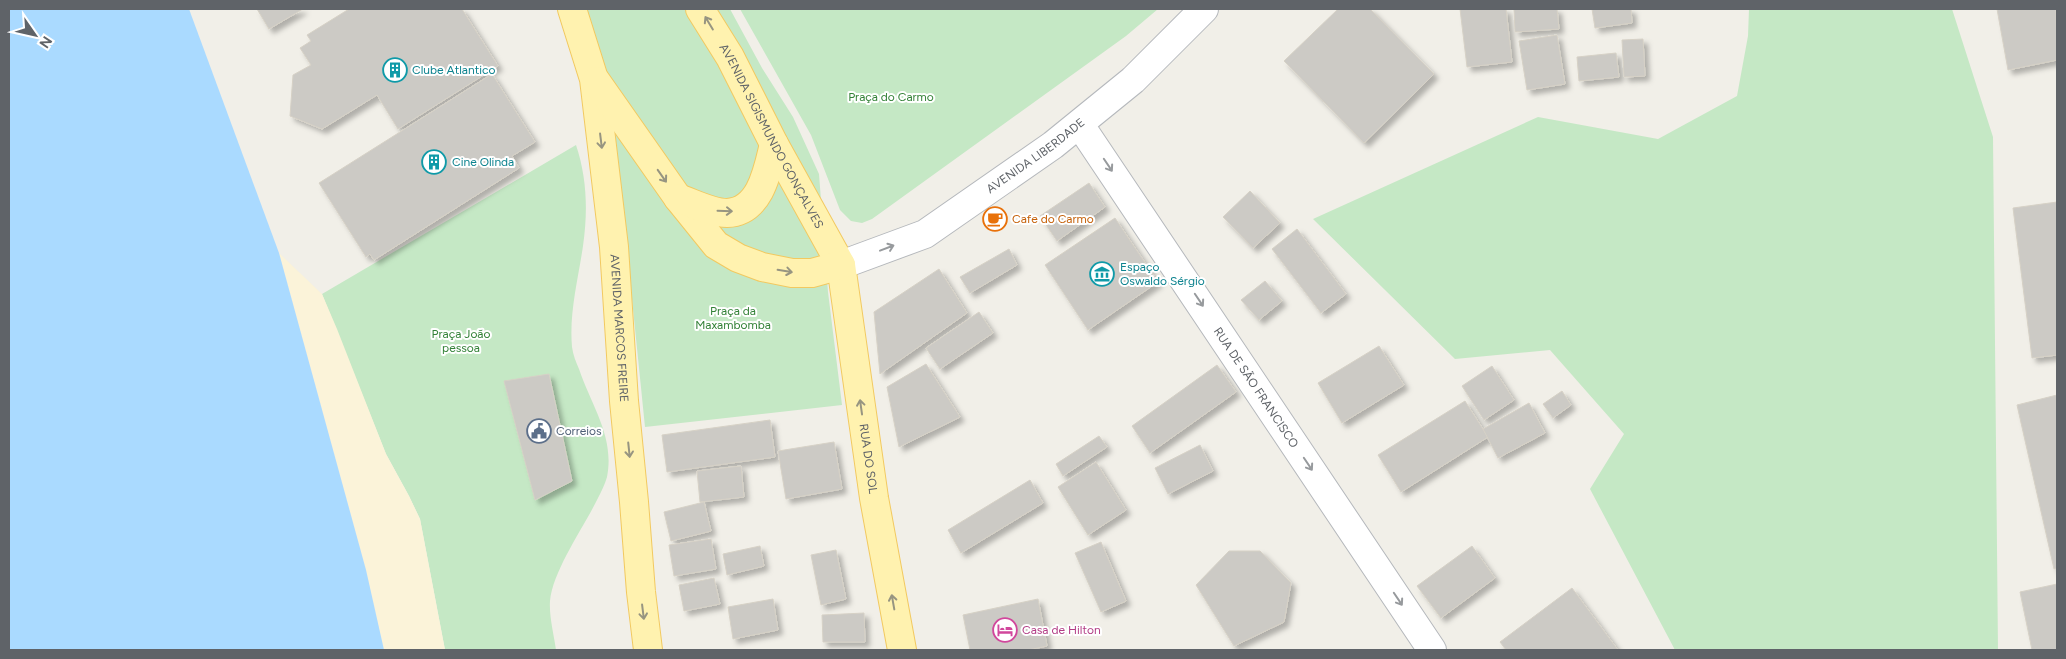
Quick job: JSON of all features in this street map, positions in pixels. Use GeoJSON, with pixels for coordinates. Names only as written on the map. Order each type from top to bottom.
{"type":"FeatureCollection","features":[{"type":"Feature","properties":{"kind":"main road","name":"AVENIDA MARCOS FREIRE"},"geometry":{"type":"LineString","coordinates":[[572,9],[594,78],[614,247],[624,401],[648,650]]}},
{"type":"Feature","properties":{"kind":"main road","name":"AVENIDA SIGISMUNDO GONÇALVES"},"geometry":{"type":"LineString","coordinates":[[700,9],[730,57],[774,144],[841,265]]}},
{"type":"Feature","properties":{"kind":"main road"},"geometry":{"type":"LineString","coordinates":[[594,78],[678,198],[716,244],[738,258],[762,267],[792,273],[812,273],[841,265]]}},
{"type":"Feature","properties":{"kind":"main road"},"geometry":{"type":"LineString","coordinates":[[678,198],[727,213],[742,209],[755,197],[765,182],[774,144]]}},
{"type":"Feature","properties":{"kind":"main road","name":"RUA DO SOL"},"geometry":{"type":"LineString","coordinates":[[841,265],[874,498],[902,650]]}},
{"type":"Feature","properties":{"kind":"street","name":"AVENIDA LIBERDADE"},"geometry":{"type":"LineString","coordinates":[[841,265],[925,234],[1080,125],[1133,80],[1204,9]]}},
{"type":"Feature","properties":{"kind":"street","name":"RUA DE SÃO FRANCISCO"},"geometry":{"type":"LineString","coordinates":[[1080,125],[1432,650]]}},
{"type":"Feature","properties":{"kind":"green space","name":"Praça da Maxambomba"},"geometry":{"type":"Polygon","coordinates":[[[563,9],[730,9],[762,68],[793,117],[819,174],[828,292],[842,405],[645,427],[613,112],[563,9]]]}},
{"type":"Feature","properties":{"kind":"green space","name":"Praça do Carmo"},"geometry":{"type":"Polygon","coordinates":[[[740,9],[1158,9],[1126,36],[872,219],[862,223],[851,221],[840,210],[811,135],[740,9]]]}},
{"type":"Feature","properties":{"kind":"green space"},"geometry":{"type":"Polygon","coordinates":[[[1749,9],[1952,9],[1993,137],[1998,650],[1675,650],[1590,489],[1624,434],[1550,350],[1455,359],[1313,219],[1538,117],[1658,139],[1737,96],[1748,36],[1749,9]]]}},
{"type":"Feature","properties":{"kind":"green space","name":"Praça João pessoa"},"geometry":{"type":"Polygon","coordinates":[[[576,145],[580,157],[586,195],[586,220],[573,309],[572,347],[605,435],[609,462],[607,477],[598,498],[563,562],[552,589],[550,613],[556,650],[445,650],[420,519],[386,454],[322,294],[576,145]]]}},
{"type":"Feature","properties":{"kind":"sand"},"geometry":{"type":"Polygon","coordinates":[[[279,253],[322,294],[386,454],[420,519],[445,650],[384,650],[366,570],[279,253]]]}},
{"type":"Feature","properties":{"kind":"water"},"geometry":{"type":"Polygon","coordinates":[[[9,9],[189,9],[279,253],[366,570],[384,650],[9,650],[9,9]]]}},
{"type":"Feature","properties":{"kind":"building"},"geometry":{"type":"Polygon","coordinates":[[[257,9],[303,9],[269,29],[257,9]]]}},
{"type":"Feature","properties":{"kind":"building","name":"Clube Atlantico"},"geometry":{"type":"Polygon","coordinates":[[[349,9],[462,9],[498,66],[398,129],[377,95],[322,129],[290,116],[293,75],[311,65],[300,48],[311,41],[307,35],[349,9]]]}},
{"type":"Feature","properties":{"kind":"building"},"geometry":{"type":"Polygon","coordinates":[[[1338,9],[1370,9],[1434,74],[1364,143],[1284,61],[1338,9]]]}},
{"type":"Feature","properties":{"kind":"building"},"geometry":{"type":"Polygon","coordinates":[[[1460,9],[1506,9],[1512,62],[1467,67],[1460,9]]]}},
{"type":"Feature","properties":{"kind":"building"},"geometry":{"type":"Polygon","coordinates":[[[1514,9],[1557,9],[1559,29],[1515,32],[1514,9]]]}},
{"type":"Feature","properties":{"kind":"building"},"geometry":{"type":"Polygon","coordinates":[[[1592,9],[1631,9],[1632,23],[1595,28],[1592,9]]]}},
{"type":"Feature","properties":{"kind":"building"},"geometry":{"type":"Polygon","coordinates":[[[1997,9],[2056,9],[2057,60],[2008,70],[1997,9]]]}},
{"type":"Feature","properties":{"kind":"building"},"geometry":{"type":"Polygon","coordinates":[[[1557,35],[1565,84],[1527,90],[1519,41],[1557,35]]]}},
{"type":"Feature","properties":{"kind":"building"},"geometry":{"type":"Polygon","coordinates":[[[1643,39],[1645,76],[1624,77],[1622,40],[1643,39]]]}},
{"type":"Feature","properties":{"kind":"building"},"geometry":{"type":"Polygon","coordinates":[[[1616,53],[1619,77],[1579,81],[1577,57],[1616,53]]]}},
{"type":"Feature","properties":{"kind":"building","name":"Cine Olinda"},"geometry":{"type":"Polygon","coordinates":[[[492,74],[535,142],[512,156],[519,168],[374,260],[370,254],[366,257],[319,183],[492,74]]]}},
{"type":"Feature","properties":{"kind":"building"},"geometry":{"type":"Polygon","coordinates":[[[1089,183],[1105,207],[1057,241],[1040,216],[1089,183]]]}},
{"type":"Feature","properties":{"kind":"building"},"geometry":{"type":"Polygon","coordinates":[[[1250,191],[1280,223],[1253,248],[1223,217],[1250,191]]]}},
{"type":"Feature","properties":{"kind":"building"},"geometry":{"type":"Polygon","coordinates":[[[2057,202],[2057,355],[2032,358],[2013,208],[2057,202]]]}},
{"type":"Feature","properties":{"kind":"building","name":"Espaço Oswaldo Sérgio"},"geometry":{"type":"Polygon","coordinates":[[[1115,218],[1158,282],[1088,330],[1045,265],[1115,218]]]}},
{"type":"Feature","properties":{"kind":"building"},"geometry":{"type":"Polygon","coordinates":[[[1297,229],[1346,294],[1321,313],[1272,249],[1297,229]]]}},
{"type":"Feature","properties":{"kind":"building"},"geometry":{"type":"Polygon","coordinates":[[[1009,249],[1017,265],[970,293],[960,277],[1009,249]]]}},
{"type":"Feature","properties":{"kind":"building"},"geometry":{"type":"Polygon","coordinates":[[[939,269],[967,313],[880,374],[874,312],[939,269]]]}},
{"type":"Feature","properties":{"kind":"building"},"geometry":{"type":"Polygon","coordinates":[[[1265,281],[1282,301],[1259,320],[1241,300],[1265,281]]]}},
{"type":"Feature","properties":{"kind":"building"},"geometry":{"type":"Polygon","coordinates":[[[979,312],[993,333],[940,369],[926,348],[979,312]]]}},
{"type":"Feature","properties":{"kind":"building"},"geometry":{"type":"Polygon","coordinates":[[[1379,346],[1404,385],[1342,423],[1318,383],[1379,346]]]}},
{"type":"Feature","properties":{"kind":"building"},"geometry":{"type":"Polygon","coordinates":[[[926,364],[960,417],[899,447],[887,387],[926,364]]]}},
{"type":"Feature","properties":{"kind":"building"},"geometry":{"type":"Polygon","coordinates":[[[1217,365],[1236,392],[1150,453],[1132,426],[1217,365]]]}},
{"type":"Feature","properties":{"kind":"building"},"geometry":{"type":"Polygon","coordinates":[[[1492,366],[1514,400],[1484,420],[1462,386],[1492,366]]]}},
{"type":"Feature","properties":{"kind":"building","name":"Correios"},"geometry":{"type":"Polygon","coordinates":[[[549,374],[572,481],[535,500],[504,381],[549,374]]]}},
{"type":"Feature","properties":{"kind":"building"},"geometry":{"type":"Polygon","coordinates":[[[1562,391],[1571,405],[1553,418],[1543,404],[1562,391]]]}},
{"type":"Feature","properties":{"kind":"building"},"geometry":{"type":"Polygon","coordinates":[[[2057,395],[2057,568],[2054,569],[2017,405],[2057,395]]]}},
{"type":"Feature","properties":{"kind":"building"},"geometry":{"type":"Polygon","coordinates":[[[1465,401],[1488,437],[1401,492],[1378,455],[1465,401]]]}},
{"type":"Feature","properties":{"kind":"building"},"geometry":{"type":"Polygon","coordinates":[[[1529,403],[1545,433],[1498,458],[1483,429],[1529,403]]]}},
{"type":"Feature","properties":{"kind":"building"},"geometry":{"type":"Polygon","coordinates":[[[770,420],[775,457],[667,472],[662,435],[770,420]]]}},
{"type":"Feature","properties":{"kind":"building"},"geometry":{"type":"Polygon","coordinates":[[[1099,436],[1107,447],[1063,476],[1056,464],[1099,436]]]}},
{"type":"Feature","properties":{"kind":"building"},"geometry":{"type":"Polygon","coordinates":[[[834,442],[842,489],[786,499],[778,451],[834,442]]]}},
{"type":"Feature","properties":{"kind":"building"},"geometry":{"type":"Polygon","coordinates":[[[1200,445],[1213,471],[1168,494],[1155,468],[1200,445]]]}},
{"type":"Feature","properties":{"kind":"building"},"geometry":{"type":"Polygon","coordinates":[[[1096,462],[1126,510],[1088,535],[1058,487],[1096,462]]]}},
{"type":"Feature","properties":{"kind":"building"},"geometry":{"type":"Polygon","coordinates":[[[741,466],[744,497],[700,502],[697,471],[741,466]]]}},
{"type":"Feature","properties":{"kind":"building"},"geometry":{"type":"Polygon","coordinates":[[[1030,480],[1043,503],[961,553],[948,530],[1030,480]]]}},
{"type":"Feature","properties":{"kind":"building"},"geometry":{"type":"Polygon","coordinates":[[[704,502],[711,531],[671,541],[664,512],[704,502]]]}},
{"type":"Feature","properties":{"kind":"building"},"geometry":{"type":"Polygon","coordinates":[[[711,539],[716,569],[674,576],[669,545],[711,539]]]}},
{"type":"Feature","properties":{"kind":"building"},"geometry":{"type":"Polygon","coordinates":[[[1101,542],[1126,601],[1101,612],[1075,553],[1101,542]]]}},
{"type":"Feature","properties":{"kind":"building"},"geometry":{"type":"Polygon","coordinates":[[[760,546],[764,566],[727,575],[723,554],[760,546]]]}},
{"type":"Feature","properties":{"kind":"building"},"geometry":{"type":"Polygon","coordinates":[[[1472,546],[1495,578],[1441,618],[1417,586],[1472,546]]]}},
{"type":"Feature","properties":{"kind":"building"},"geometry":{"type":"Polygon","coordinates":[[[836,550],[846,599],[821,605],[811,555],[836,550]]]}},
{"type":"Feature","properties":{"kind":"building"},"geometry":{"type":"Polygon","coordinates":[[[1229,551],[1260,551],[1291,583],[1284,622],[1234,646],[1196,585],[1229,551]]]}},
{"type":"Feature","properties":{"kind":"building"},"geometry":{"type":"Polygon","coordinates":[[[714,578],[720,604],[684,611],[679,585],[714,578]]]}},
{"type":"Feature","properties":{"kind":"building"},"geometry":{"type":"Polygon","coordinates":[[[2057,584],[2057,650],[2032,650],[2020,592],[2057,584]]]}},
{"type":"Feature","properties":{"kind":"building"},"geometry":{"type":"Polygon","coordinates":[[[1572,588],[1618,650],[1506,650],[1500,642],[1572,588]]]}},
{"type":"Feature","properties":{"kind":"building"},"geometry":{"type":"Polygon","coordinates":[[[773,599],[778,630],[733,639],[728,607],[773,599]]]}},
{"type":"Feature","properties":{"kind":"building","name":"Casa de Hilton"},"geometry":{"type":"Polygon","coordinates":[[[1038,599],[1047,646],[1028,650],[970,650],[963,615],[1038,599]]]}},
{"type":"Feature","properties":{"kind":"building"},"geometry":{"type":"Polygon","coordinates":[[[864,613],[865,642],[823,642],[822,615],[864,613]]]}},
{"type":"Feature","properties":{"kind":"place","name":"Clube Atlantico"},"geometry":{"type":"Point","coordinates":[395,70]}},
{"type":"Feature","properties":{"kind":"place","name":"Cine Olinda"},"geometry":{"type":"Point","coordinates":[434,162]}},
{"type":"Feature","properties":{"kind":"place","name":"Cafe do Carmo"},"geometry":{"type":"Point","coordinates":[995,219]}},
{"type":"Feature","properties":{"kind":"place","name":"Espaço Oswaldo Sérgio"},"geometry":{"type":"Point","coordinates":[1102,274]}},
{"type":"Feature","properties":{"kind":"place","name":"Correios"},"geometry":{"type":"Point","coordinates":[539,431]}},
{"type":"Feature","properties":{"kind":"place","name":"Casa de Hilton"},"geometry":{"type":"Point","coordinates":[1005,630]}}]}
